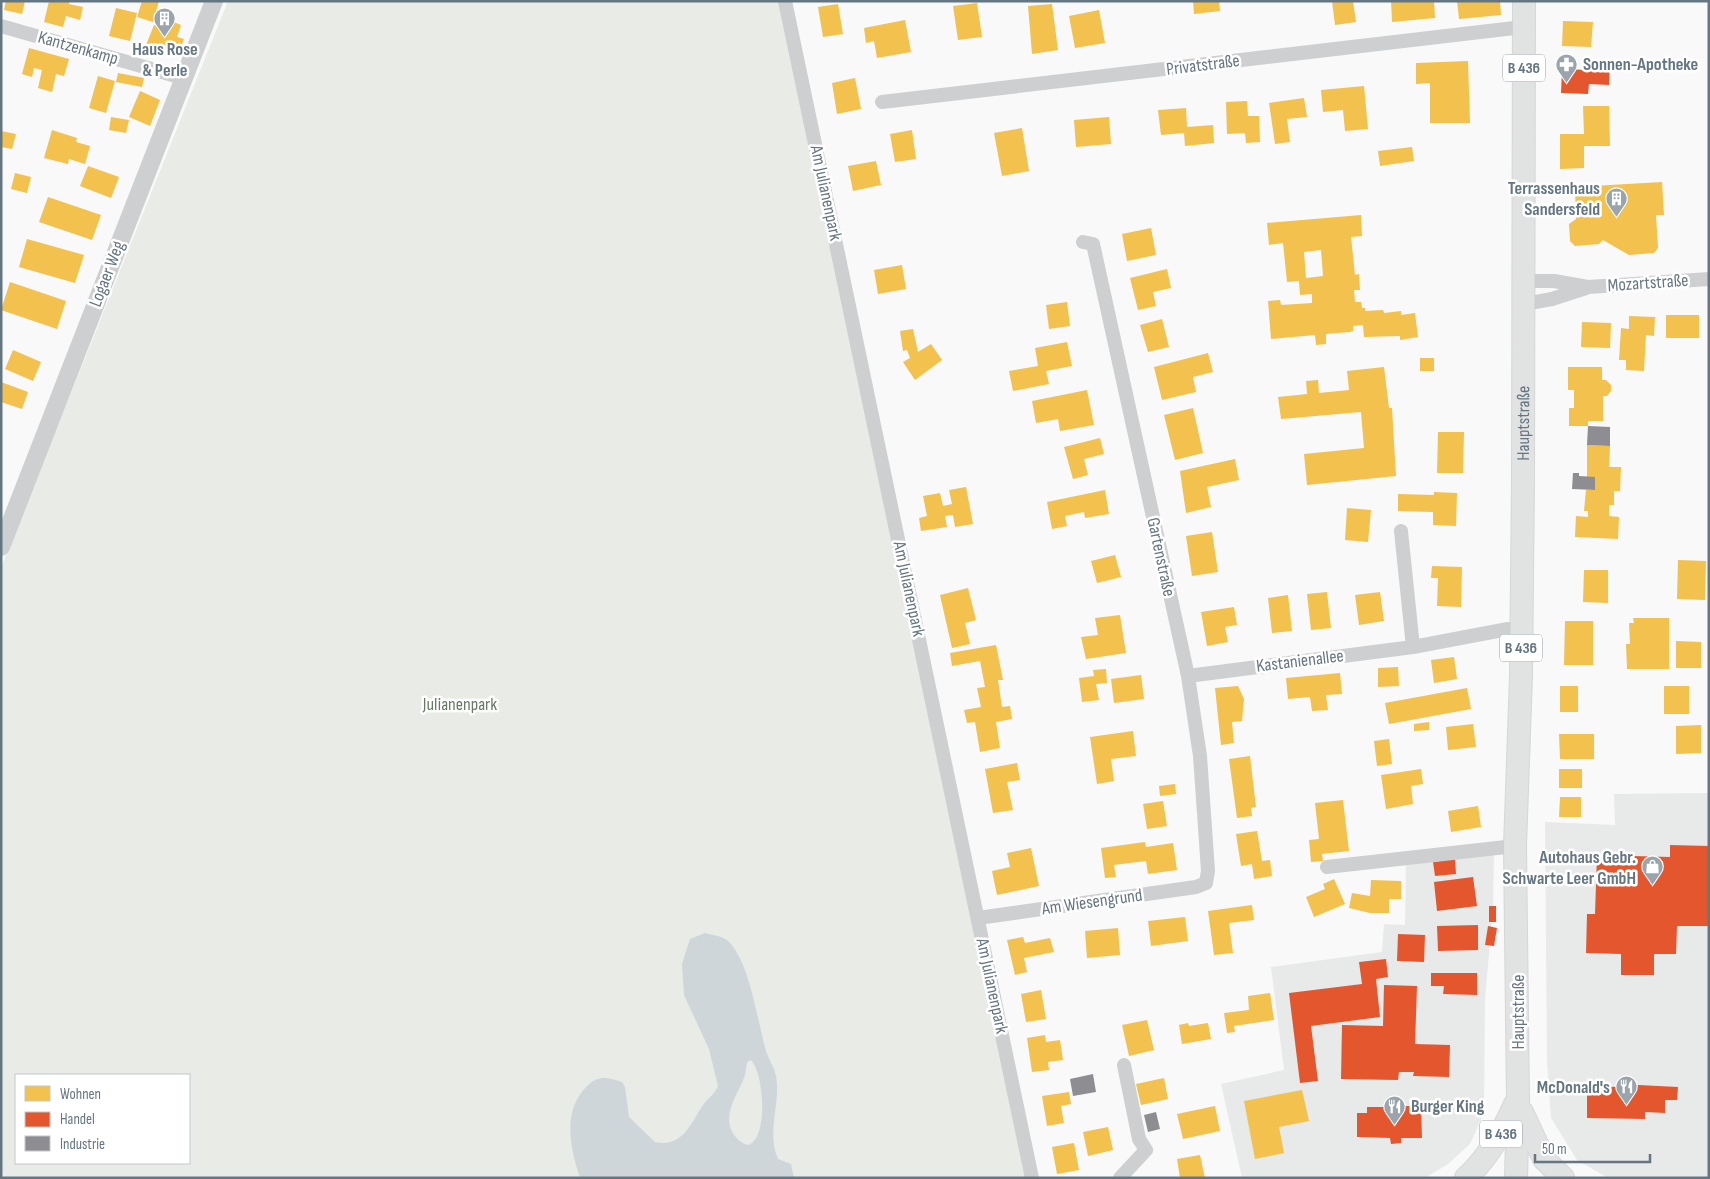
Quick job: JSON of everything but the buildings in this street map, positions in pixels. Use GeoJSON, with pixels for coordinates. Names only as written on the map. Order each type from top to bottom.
{"type":"FeatureCollection","features":[{"type":"Feature","properties":{"kind":"main road","name":"Hauptstraße"},"geometry":{"type":"LineString","coordinates":[[1516,1178],[1518,1100],[1515,846],[1521,630],[1524,1]]}},
{"type":"Feature","properties":{"kind":"main road","name":"B 436"},"geometry":{"type":"LineString","coordinates":[[1466,1178],[1479,1166],[1500,1135],[1518,1100]]}},
{"type":"Feature","properties":{"kind":"main road"},"geometry":{"type":"LineString","coordinates":[[1518,1100],[1535,1143],[1555,1172],[1563,1178]]}},
{"type":"Feature","properties":{"kind":"street","name":"Logaer Weg"},"geometry":{"type":"LineString","coordinates":[[1,547],[214,1]]}},
{"type":"Feature","properties":{"kind":"street","name":"Am Julianenpark"},"geometry":{"type":"LineString","coordinates":[[785,1],[1032,1178]]}},
{"type":"Feature","properties":{"kind":"street","name":"Kantzenkamp"},"geometry":{"type":"LineString","coordinates":[[1,26],[183,78]]}},
{"type":"Feature","properties":{"kind":"street","name":"Privatstraße"},"geometry":{"type":"LineString","coordinates":[[882,102],[1523,28]]}},
{"type":"Feature","properties":{"kind":"street","name":"Gartenstraße"},"geometry":{"type":"LineString","coordinates":[[1082,242],[1093,244],[1188,676],[1200,756],[1208,871],[1206,882]]}},
{"type":"Feature","properties":{"kind":"street","name":"Mozartstraße"},"geometry":{"type":"LineString","coordinates":[[1524,281],[1554,281],[1588,287],[1709,279]]}},
{"type":"Feature","properties":{"kind":"street","name":"Mozartstraße"},"geometry":{"type":"LineString","coordinates":[[1524,304],[1552,299],[1588,287]]}},
{"type":"Feature","properties":{"kind":"street"},"geometry":{"type":"LineString","coordinates":[[1401,531],[1413,647]]}},
{"type":"Feature","properties":{"kind":"street","name":"Kastanienallee"},"geometry":{"type":"LineString","coordinates":[[1188,676],[1413,647],[1508,629],[1521,630]]}},
{"type":"Feature","properties":{"kind":"street"},"geometry":{"type":"LineString","coordinates":[[1327,867],[1515,846]]}},
{"type":"Feature","properties":{"kind":"street","name":"Am Wiesengrund"},"geometry":{"type":"LineString","coordinates":[[978,918],[1196,887],[1206,882]]}},
{"type":"Feature","properties":{"kind":"street"},"geometry":{"type":"LineString","coordinates":[[1120,1178],[1146,1150],[1139,1139],[1124,1066]]}},
{"type":"Feature","properties":{"kind":"shaded area","name":"Autohaus Gebr. Schwarte Leer GmbH"},"geometry":{"type":"Polygon","coordinates":[[[1709,793],[1709,1178],[1608,1178],[1577,1160],[1551,1118],[1547,1063],[1545,822],[1615,825],[1614,794],[1709,793]]]}},
{"type":"Feature","properties":{"kind":"shaded area"},"geometry":{"type":"Polygon","coordinates":[[[1494,853],[1493,909],[1485,999],[1484,1113],[1470,1144],[1448,1164],[1425,1178],[1242,1178],[1221,1084],[1284,1070],[1271,967],[1382,952],[1384,924],[1405,925],[1406,864],[1494,853]]]}},
{"type":"Feature","properties":{"kind":"shaded area"},"geometry":{"type":"Polygon","coordinates":[[[705,933],[727,940],[735,949],[741,961],[747,975],[766,1051],[776,1076],[777,1097],[773,1128],[775,1149],[778,1159],[791,1164],[794,1178],[580,1178],[571,1142],[571,1118],[579,1096],[591,1082],[603,1078],[622,1082],[625,1087],[629,1117],[655,1142],[665,1143],[679,1138],[685,1132],[718,1086],[709,1049],[684,995],[682,964],[690,939],[705,933]],[[751,1060],[747,1062],[745,1076],[729,1114],[731,1129],[735,1136],[741,1142],[748,1145],[755,1140],[762,1119],[761,1091],[755,1067],[751,1060]]]}},
{"type":"Feature","properties":{"kind":"green space","name":"Julianenpark"},"geometry":{"type":"Polygon","coordinates":[[[228,1],[780,1],[1031,1178],[6,1178],[1,1173],[1,568],[228,1]]]}},
{"type":"Feature","properties":{"kind":"place","name":"Haus Rose & Perle"},"geometry":{"type":"Point","coordinates":[165,38]}},
{"type":"Feature","properties":{"kind":"place","name":"Sonnen-Apotheke"},"geometry":{"type":"Point","coordinates":[1567,83]}},
{"type":"Feature","properties":{"kind":"place","name":"Terrassenhaus Sandersfeld"},"geometry":{"type":"Point","coordinates":[1616,217]}},
{"type":"Feature","properties":{"kind":"place","name":"Autohaus Gebr. Schwarte Leer GmbH"},"geometry":{"type":"Point","coordinates":[1652,886]}},
{"type":"Feature","properties":{"kind":"place","name":"McDonald's"},"geometry":{"type":"Point","coordinates":[1626,1106]}},
{"type":"Feature","properties":{"kind":"place","name":"Burger King"},"geometry":{"type":"Point","coordinates":[1395,1125]}}]}
